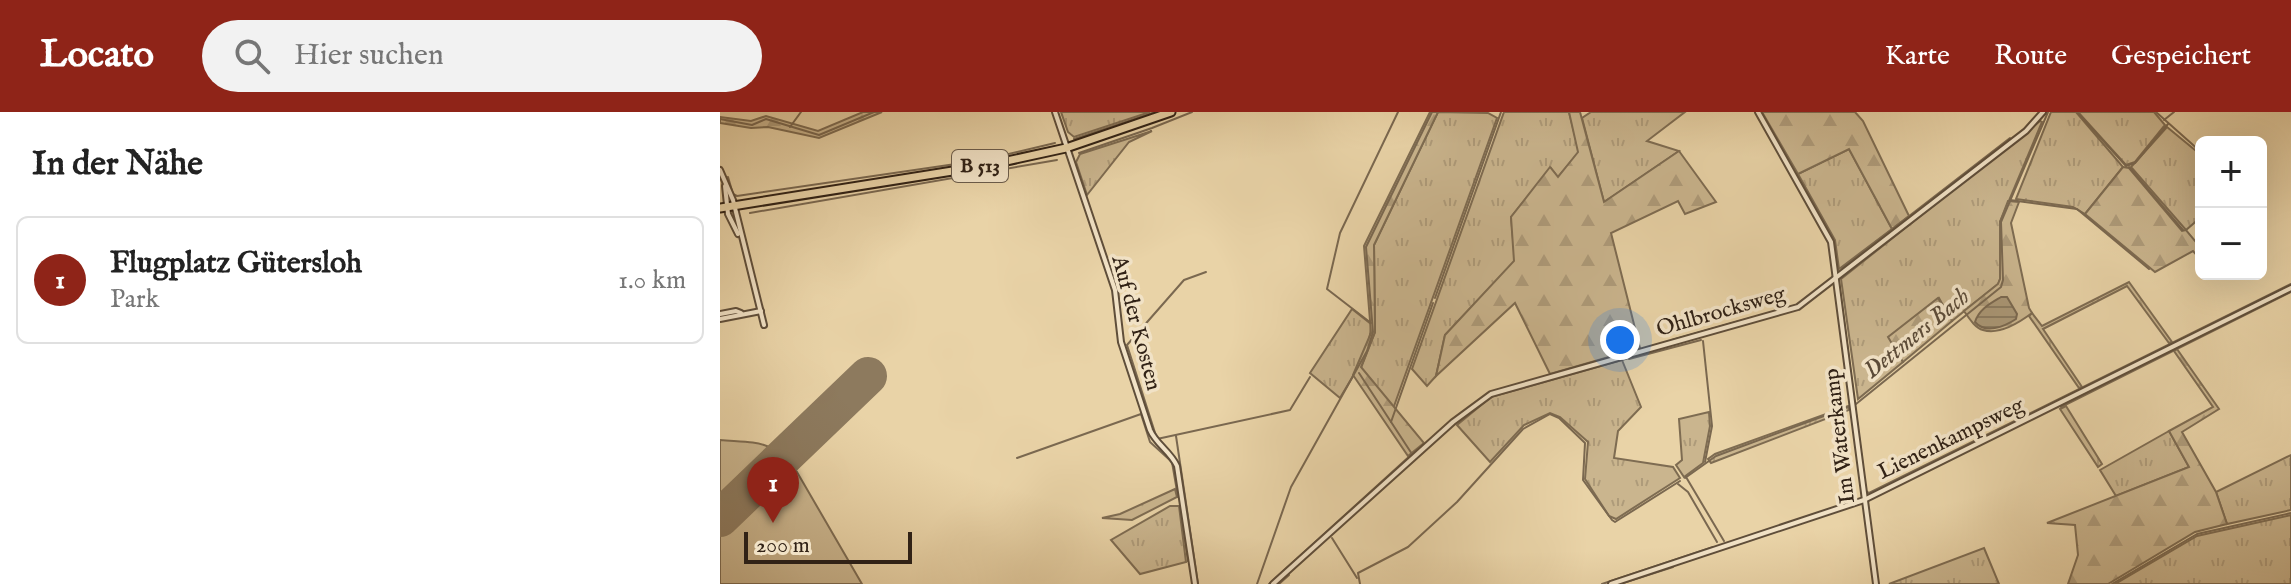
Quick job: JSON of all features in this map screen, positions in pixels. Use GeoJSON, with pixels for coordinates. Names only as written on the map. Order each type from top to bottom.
{"type":"FeatureCollection","features":[{"type":"Feature","properties":{"kind":"main road","name":"B 513"},"geometry":{"type":"LineString","coordinates":[[727,207],[984,166],[1066,148],[1171,112]]}},
{"type":"Feature","properties":{"kind":"street","name":"Auf der Kosten"},"geometry":{"type":"LineString","coordinates":[[1055,112],[1115,290],[1121,342],[1150,430],[1177,466],[1195,584]]}},
{"type":"Feature","properties":{"kind":"street","name":"Im Waterkamp"},"geometry":{"type":"LineString","coordinates":[[1758,112],[1831,242],[1876,584]]}},
{"type":"Feature","properties":{"kind":"street","name":"Ohlbrocksweg"},"geometry":{"type":"LineString","coordinates":[[1273,584],[1458,418],[1491,394],[1788,312],[2026,131],[2043,112]]}},
{"type":"Feature","properties":{"kind":"street"},"geometry":{"type":"LineString","coordinates":[[720,170],[725,183],[727,207],[741,240],[764,325]]}},
{"type":"Feature","properties":{"kind":"street","name":"Lienenkampsweg"},"geometry":{"type":"LineString","coordinates":[[1611,584],[1864,500],[2291,288]]}},
{"type":"Feature","properties":{"kind":"street"},"geometry":{"type":"LineString","coordinates":[[720,317],[761,311]]}},
{"type":"Feature","properties":{"kind":"green space"},"geometry":{"type":"Polygon","coordinates":[[[863,112],[882,112],[819,138],[768,127],[751,128],[720,123],[720,117],[751,121],[766,116],[818,131],[863,112]]]}},
{"type":"Feature","properties":{"kind":"green space"},"geometry":{"type":"Polygon","coordinates":[[[1061,112],[1150,112],[1074,137],[1068,132],[1061,112]]]}},
{"type":"Feature","properties":{"kind":"green space"},"geometry":{"type":"Polygon","coordinates":[[[1430,112],[1438,112],[1374,245],[1375,332],[1361,367],[1424,443],[1408,456],[1353,375],[1371,333],[1364,246],[1430,112]]]}},
{"type":"Feature","properties":{"kind":"green space"},"geometry":{"type":"Polygon","coordinates":[[[1438,112],[1488,113],[1497,118],[1393,409],[1361,368],[1375,332],[1374,245],[1438,112]]]}},
{"type":"Feature","properties":{"kind":"green space"},"geometry":{"type":"Polygon","coordinates":[[[1504,112],[1569,112],[1579,152],[1558,177],[1551,168],[1511,217],[1515,261],[1445,335],[1436,376],[1427,386],[1412,369],[1504,112]]]}},
{"type":"Feature","properties":{"kind":"green space"},"geometry":{"type":"Polygon","coordinates":[[[1569,112],[1580,112],[1604,202],[1679,151],[1716,202],[1685,214],[1678,201],[1611,233],[1640,348],[1550,374],[1515,303],[1436,376],[1445,335],[1514,261],[1511,217],[1550,167],[1558,177],[1578,152],[1569,112]]]}},
{"type":"Feature","properties":{"kind":"green space"},"geometry":{"type":"Polygon","coordinates":[[[1591,112],[1685,112],[1647,141],[1679,151],[1604,202],[1582,118],[1591,112]]]}},
{"type":"Feature","properties":{"kind":"green space"},"geometry":{"type":"Polygon","coordinates":[[[1762,112],[1855,112],[1863,121],[1909,216],[1892,229],[1849,149],[1798,174],[1762,112]]]}},
{"type":"Feature","properties":{"kind":"green space"},"geometry":{"type":"Polygon","coordinates":[[[2051,112],[2076,112],[2123,167],[2085,214],[2073,207],[2016,199],[2051,112]]]}},
{"type":"Feature","properties":{"kind":"green space"},"geometry":{"type":"Polygon","coordinates":[[[2078,112],[2154,112],[2165,125],[2135,162],[2126,165],[2078,112]]]}},
{"type":"Feature","properties":{"kind":"green space"},"geometry":{"type":"Polygon","coordinates":[[[2040,121],[2000,222],[1998,284],[1952,321],[1939,298],[1889,337],[1903,362],[1858,399],[1841,279],[2040,121]]]}},
{"type":"Feature","properties":{"kind":"green space"},"geometry":{"type":"Polygon","coordinates":[[[2167,127],[2195,150],[2195,222],[2186,230],[2131,167],[2167,127]]]}},
{"type":"Feature","properties":{"kind":"green space"},"geometry":{"type":"Polygon","coordinates":[[[1152,131],[1129,142],[1087,195],[1076,162],[1080,154],[1152,131]]]}},
{"type":"Feature","properties":{"kind":"green space"},"geometry":{"type":"Polygon","coordinates":[[[1849,149],[1892,229],[1839,269],[1835,240],[1798,174],[1849,149]]]}},
{"type":"Feature","properties":{"kind":"green space"},"geometry":{"type":"Polygon","coordinates":[[[2123,167],[2129,168],[2182,231],[2186,230],[2195,241],[2195,253],[2193,251],[2155,272],[2085,214],[2123,167]]]}},
{"type":"Feature","properties":{"kind":"green space"},"geometry":{"type":"Polygon","coordinates":[[[2008,201],[2019,202],[2011,223],[2032,313],[2009,327],[1996,331],[1983,330],[1964,311],[1998,284],[2000,279],[2000,222],[2008,201]]]}},
{"type":"Feature","properties":{"kind":"green space"},"geometry":{"type":"Polygon","coordinates":[[[2129,282],[2172,342],[2169,343],[2127,286],[2043,329],[2082,387],[2079,388],[2029,316],[2032,313],[2042,326],[2129,282]]]}},
{"type":"Feature","properties":{"kind":"green space"},"geometry":{"type":"Polygon","coordinates":[[[1938,298],[1952,321],[1903,362],[1888,337],[1938,298]]]}},
{"type":"Feature","properties":{"kind":"green space"},"geometry":{"type":"Polygon","coordinates":[[[1352,309],[1371,324],[1370,334],[1360,362],[1340,398],[1310,373],[1352,309]]]}},
{"type":"Feature","properties":{"kind":"green space"},"geometry":{"type":"Polygon","coordinates":[[[2177,349],[2219,409],[2182,432],[2216,492],[2227,524],[2195,532],[2108,584],[2068,584],[2078,555],[2075,525],[2047,523],[2189,467],[2169,431],[2213,407],[2174,351],[2177,349]]]}},
{"type":"Feature","properties":{"kind":"green space"},"geometry":{"type":"Polygon","coordinates":[[[1622,360],[1641,407],[1618,431],[1614,458],[1673,467],[1680,478],[1616,519],[1609,516],[1585,479],[1588,442],[1560,417],[1550,413],[1524,425],[1490,462],[1457,425],[1491,397],[1622,360]]]}},
{"type":"Feature","properties":{"kind":"green space"},"geometry":{"type":"Polygon","coordinates":[[[1848,406],[1849,410],[1711,463],[1708,459],[1715,454],[1848,406]]]}},
{"type":"Feature","properties":{"kind":"green space"},"geometry":{"type":"Polygon","coordinates":[[[2066,406],[2102,464],[2098,467],[2060,409],[2066,406]]]}},
{"type":"Feature","properties":{"kind":"green space"},"geometry":{"type":"Polygon","coordinates":[[[1709,412],[1710,426],[1703,463],[1684,477],[1676,465],[1682,460],[1679,419],[1709,412]]]}},
{"type":"Feature","properties":{"kind":"green space"},"geometry":{"type":"Polygon","coordinates":[[[2169,431],[2189,467],[2116,496],[2100,470],[2169,431]]]}},
{"type":"Feature","properties":{"kind":"green space"},"geometry":{"type":"Polygon","coordinates":[[[720,440],[763,445],[787,461],[797,472],[862,584],[720,584],[720,440]]]}},
{"type":"Feature","properties":{"kind":"green space"},"geometry":{"type":"Polygon","coordinates":[[[2291,455],[2291,510],[2227,524],[2216,492],[2291,455]]]}},
{"type":"Feature","properties":{"kind":"green space"},"geometry":{"type":"Polygon","coordinates":[[[1175,489],[1177,497],[1132,520],[1102,518],[1120,514],[1175,489]]]}},
{"type":"Feature","properties":{"kind":"green space"},"geometry":{"type":"Polygon","coordinates":[[[1170,506],[1179,506],[1186,562],[1140,574],[1111,540],[1170,506]]]}},
{"type":"Feature","properties":{"kind":"green space"},"geometry":{"type":"Polygon","coordinates":[[[2291,515],[2291,584],[2115,584],[2197,536],[2291,515]]]}},
{"type":"Feature","properties":{"kind":"green space"},"geometry":{"type":"Polygon","coordinates":[[[1984,548],[1999,584],[1889,584],[1984,548]]]}},
{"type":"Feature","properties":{"kind":"shaded area"},"geometry":{"type":"Polygon","coordinates":[[[2001,297],[2007,297],[2017,314],[2016,319],[2000,327],[1979,326],[1975,322],[1982,310],[2001,297]]]}},
{"type":"Feature","properties":{"kind":"waterway"},"geometry":{"type":"LineString","coordinates":[[790,127],[801,112]]}},
{"type":"Feature","properties":{"kind":"waterway"},"geometry":{"type":"LineString","coordinates":[[720,119],[752,125],[766,119],[819,135],[874,112]]}},
{"type":"Feature","properties":{"kind":"waterway"},"geometry":{"type":"LineString","coordinates":[[1074,139],[1155,112]]}},
{"type":"Feature","properties":{"kind":"waterway"},"geometry":{"type":"LineString","coordinates":[[1079,153],[1192,112]]}},
{"type":"Feature","properties":{"kind":"waterway"},"geometry":{"type":"LineString","coordinates":[[1371,323],[1327,289],[1340,233],[1398,112]]}},
{"type":"Feature","properties":{"kind":"waterway"},"geometry":{"type":"LineString","coordinates":[[1257,584],[1291,487],[1367,351],[1373,332],[1366,247],[1432,112]]}},
{"type":"Feature","properties":{"kind":"waterway"},"geometry":{"type":"LineString","coordinates":[[1435,298],[1501,112]]}},
{"type":"Feature","properties":{"kind":"waterway","name":"Dettmers Bach"},"geometry":{"type":"LineString","coordinates":[[1856,404],[2001,287],[2001,222],[2048,112]]}},
{"type":"Feature","properties":{"kind":"waterway"},"geometry":{"type":"LineString","coordinates":[[2077,112],[2126,166],[2135,163],[2168,124]]}},
{"type":"Feature","properties":{"kind":"waterway"},"geometry":{"type":"LineString","coordinates":[[2156,112],[2195,147]]}},
{"type":"Feature","properties":{"kind":"waterway"},"geometry":{"type":"LineString","coordinates":[[2164,120],[2174,112]]}},
{"type":"Feature","properties":{"kind":"waterway"},"geometry":{"type":"LineString","coordinates":[[1842,268],[2010,138]]}},
{"type":"Feature","properties":{"kind":"waterway"},"geometry":{"type":"LineString","coordinates":[[728,177],[733,194],[737,196],[983,160],[1055,143]]}},
{"type":"Feature","properties":{"kind":"waterway"},"geometry":{"type":"LineString","coordinates":[[750,213],[1057,160]]}},
{"type":"Feature","properties":{"kind":"waterway"},"geometry":{"type":"LineString","coordinates":[[2129,167],[2183,230]]}},
{"type":"Feature","properties":{"kind":"waterway"},"geometry":{"type":"LineString","coordinates":[[1797,174],[1833,238],[1838,266]]}},
{"type":"Feature","properties":{"kind":"waterway"},"geometry":{"type":"LineString","coordinates":[[2010,200],[2077,209],[2149,269]]}},
{"type":"Feature","properties":{"kind":"waterway"},"geometry":{"type":"LineString","coordinates":[[1206,272],[1184,280],[1127,345],[1157,439],[1290,410],[1310,377]]}},
{"type":"Feature","properties":{"kind":"waterway"},"geometry":{"type":"LineString","coordinates":[[1839,282],[1866,491],[1869,493],[2291,284]]}},
{"type":"Feature","properties":{"kind":"waterway"},"geometry":{"type":"LineString","coordinates":[[2061,407],[2291,292]]}},
{"type":"Feature","properties":{"kind":"waterway"},"geometry":{"type":"LineString","coordinates":[[1391,422],[1433,303]]}},
{"type":"Feature","properties":{"kind":"waterway"},"geometry":{"type":"LineString","coordinates":[[1672,340],[1754,317]]}},
{"type":"Feature","properties":{"kind":"waterway"},"geometry":{"type":"LineString","coordinates":[[1629,359],[1701,340]]}},
{"type":"Feature","properties":{"kind":"waterway"},"geometry":{"type":"LineString","coordinates":[[1703,341],[1712,426],[1705,462]]}},
{"type":"Feature","properties":{"kind":"waterway"},"geometry":{"type":"LineString","coordinates":[[1269,584],[1412,454],[1359,373]]}},
{"type":"Feature","properties":{"kind":"waterway","name":"Dettmers Bach"},"geometry":{"type":"LineString","coordinates":[[1685,478],[1716,456],[1851,406]]}},
{"type":"Feature","properties":{"kind":"waterway"},"geometry":{"type":"LineString","coordinates":[[1017,458],[1141,414],[1150,442],[1172,462],[1178,497]]}},
{"type":"Feature","properties":{"kind":"waterway","name":"Dettmers Bach"},"geometry":{"type":"LineString","coordinates":[[1360,584],[1358,573],[1408,547],[1457,502],[1523,429],[1550,414],[1559,418],[1585,443],[1583,480],[1615,522],[1680,481]]}},
{"type":"Feature","properties":{"kind":"waterway"},"geometry":{"type":"LineString","coordinates":[[1176,436],[1198,584]]}},
{"type":"Feature","properties":{"kind":"waterway"},"geometry":{"type":"LineString","coordinates":[[1686,477],[1724,541]]}},
{"type":"Feature","properties":{"kind":"waterway"},"geometry":{"type":"LineString","coordinates":[[1678,484],[1688,492],[1717,542]]}},
{"type":"Feature","properties":{"kind":"waterway"},"geometry":{"type":"LineString","coordinates":[[1180,507],[1188,561]]}},
{"type":"Feature","properties":{"kind":"waterway"},"geometry":{"type":"LineString","coordinates":[[2112,584],[2197,534],[2291,513]]}},
{"type":"Feature","properties":{"kind":"waterway"},"geometry":{"type":"LineString","coordinates":[[1332,538],[1357,578]]}},
{"type":"Feature","properties":{"kind":"waterway"},"geometry":{"type":"LineString","coordinates":[[1602,584],[1713,547]]}},
{"type":"Feature","properties":{"kind":"waterway"},"geometry":{"type":"LineString","coordinates":[[1620,584],[1673,567]]}},
{"type":"Feature","properties":{"kind":"waterway"},"geometry":{"type":"LineString","coordinates":[[1279,584],[1289,575]]}},
{"type":"Feature","properties":{"kind":"runway"},"geometry":{"type":"LineString","coordinates":[[720,518],[868,376]]}},
{"type":"Feature","properties":{"kind":"place","name":"Flugplatz Gütersloh"},"geometry":{"type":"Point","coordinates":[773,523]}}]}
